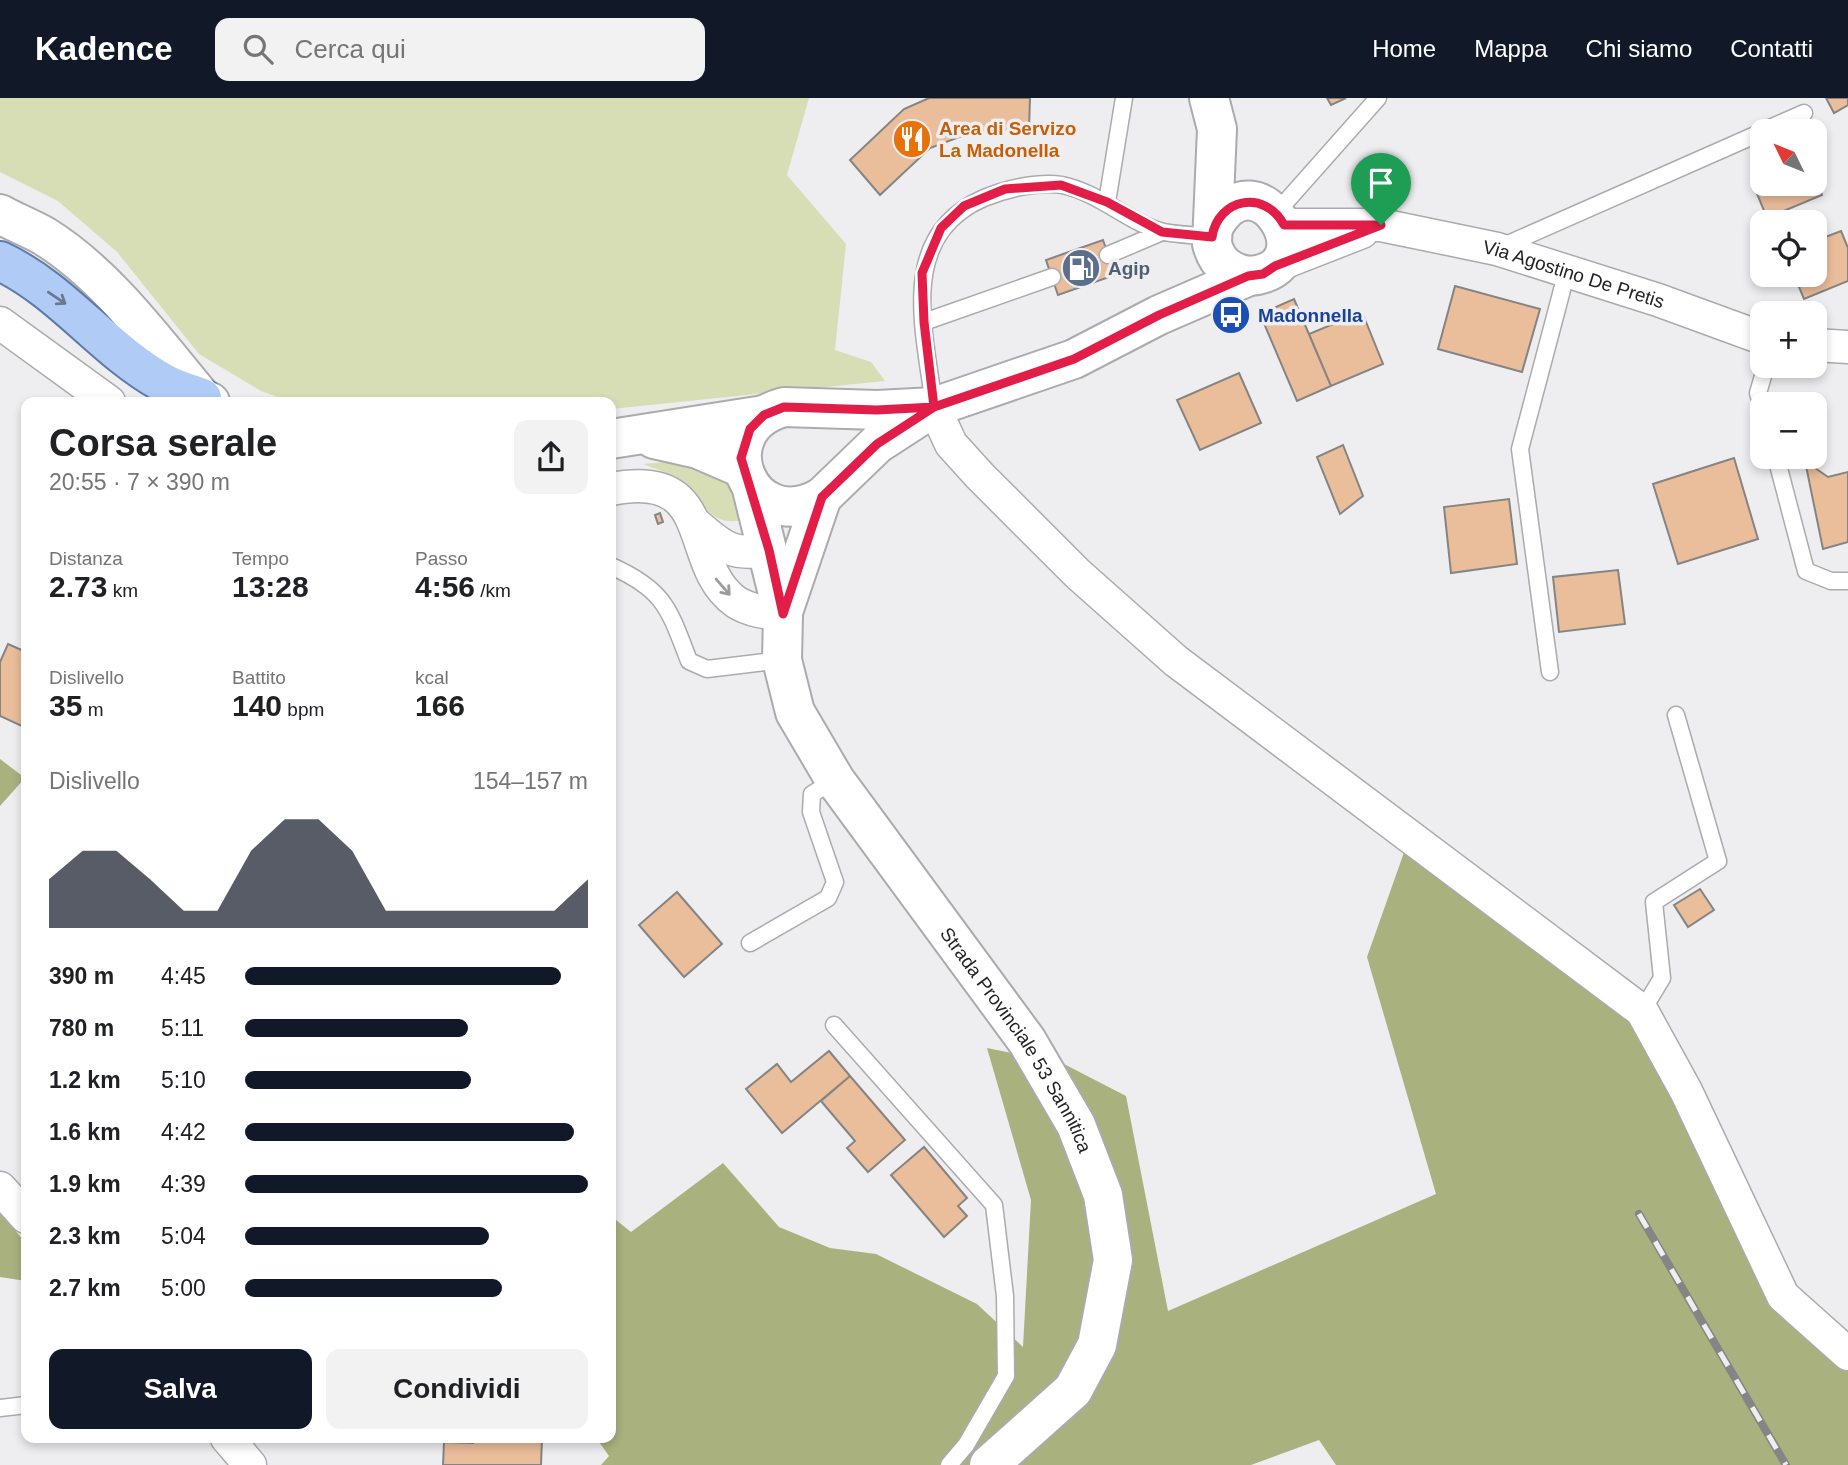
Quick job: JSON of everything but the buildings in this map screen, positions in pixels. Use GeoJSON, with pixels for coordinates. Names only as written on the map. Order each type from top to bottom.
{"type":"FeatureCollection","features":[{"type":"Feature","properties":{"kind":"main road"},"geometry":{"type":"LineString","coordinates":[[1213,114],[1275,214],[1286,247],[1262,271],[1227,269],[1214,237],[1213,114]]}},
{"type":"Feature","properties":{"kind":"main road","name":"Strada Provinciale 53 Sannitica"},"geometry":{"type":"LineString","coordinates":[[1159,315],[1214,237],[1224,212],[1236,204],[1250,201],[1275,214]]}},
{"type":"Feature","properties":{"kind":"main road"},"geometry":{"type":"LineString","coordinates":[[0,215],[44,236],[90,273],[203,397]]}},
{"type":"Feature","properties":{"kind":"main road"},"geometry":{"type":"LineString","coordinates":[[0,261],[72,309],[131,361],[162,383],[198,397]]}},
{"type":"Feature","properties":{"kind":"main road","name":"Strada Provinciale 53 Sannitica"},"geometry":{"type":"LineString","coordinates":[[747,478],[762,498],[786,507],[799,507],[829,489],[877,444],[934,407],[1074,359],[1159,315],[1262,271]]}},
{"type":"Feature","properties":{"kind":"main road","name":"Strada Provinciale 53 Sannitica"},"geometry":{"type":"LineString","coordinates":[[934,407],[877,410],[784,407],[764,415],[745,438],[747,478],[769,550],[783,614],[782,660],[795,712],[835,780],[1027,1041],[1076,1125],[1103,1195],[1113,1260],[1097,1345],[1073,1390],[989,1465]]}},
{"type":"Feature","properties":{"kind":"main road","name":"Strada Provinciale 53 Sannitica"},"geometry":{"type":"LineString","coordinates":[[783,614],[842,459],[838,437],[825,419],[805,408]]}},
{"type":"Feature","properties":{"kind":"main road"},"geometry":{"type":"LineString","coordinates":[[624,437],[764,415]]}},
{"type":"Feature","properties":{"kind":"main road"},"geometry":{"type":"LineString","coordinates":[[624,437],[676,442],[747,478]]}},
{"type":"Feature","properties":{"kind":"street","name":"Via Agostino De Pretis"},"geometry":{"type":"LineString","coordinates":[[1275,214],[1381,225],[1497,249],[1750,334]]}},
{"type":"Feature","properties":{"kind":"street"},"geometry":{"type":"LineString","coordinates":[[1262,271],[1381,225]]}},
{"type":"Feature","properties":{"kind":"street"},"geometry":{"type":"LineString","coordinates":[[0,323],[102,397]]}},
{"type":"Feature","properties":{"kind":"street"},"geometry":{"type":"LineString","coordinates":[[1827,346],[1848,347]]}},
{"type":"Feature","properties":{"kind":"street"},"geometry":{"type":"LineString","coordinates":[[934,407],[951,444],[980,476],[1079,574],[1176,661],[1642,1011],[1686,1091],[1783,1296],[1848,1354]]}},
{"type":"Feature","properties":{"kind":"street"},"geometry":{"type":"LineString","coordinates":[[616,488],[633,484],[658,489],[677,499],[696,525],[716,581],[736,601],[759,612],[783,614]]}},
{"type":"Feature","properties":{"kind":"street"},"geometry":{"type":"LineString","coordinates":[[696,525],[733,552],[746,554],[769,550]]}},
{"type":"Feature","properties":{"kind":"street"},"geometry":{"type":"LineString","coordinates":[[0,1188],[21,1211]]}},
{"type":"Feature","properties":{"kind":"street"},"geometry":{"type":"LineString","coordinates":[[231,1443],[250,1465]]}},
{"type":"Feature","properties":{"kind":"lane"},"geometry":{"type":"LineString","coordinates":[[1107,202],[1124,98]]}},
{"type":"Feature","properties":{"kind":"lane"},"geometry":{"type":"LineString","coordinates":[[1275,214],[1378,98]]}},
{"type":"Feature","properties":{"kind":"lane"},"geometry":{"type":"LineString","coordinates":[[1790,119],[1804,113]]}},
{"type":"Feature","properties":{"kind":"lane"},"geometry":{"type":"LineString","coordinates":[[1497,249],[1750,137]]}},
{"type":"Feature","properties":{"kind":"lane"},"geometry":{"type":"LineString","coordinates":[[934,407],[924,322],[922,273],[941,228],[964,206],[1005,189],[1061,185],[1107,202],[1162,232],[1214,237]]}},
{"type":"Feature","properties":{"kind":"lane"},"geometry":{"type":"LineString","coordinates":[[1108,255],[1162,232]]}},
{"type":"Feature","properties":{"kind":"lane"},"geometry":{"type":"LineString","coordinates":[[1550,672],[1520,449],[1567,271]]}},
{"type":"Feature","properties":{"kind":"lane"},"geometry":{"type":"LineString","coordinates":[[924,322],[1052,277]]}},
{"type":"Feature","properties":{"kind":"lane"},"geometry":{"type":"LineString","coordinates":[[1779,469],[1806,571],[1831,581],[1848,581]]}},
{"type":"Feature","properties":{"kind":"lane"},"geometry":{"type":"LineString","coordinates":[[616,568],[640,579],[667,604],[689,661],[707,669],[782,660]]}},
{"type":"Feature","properties":{"kind":"lane"},"geometry":{"type":"LineString","coordinates":[[1642,1011],[1662,978],[1654,902],[1718,861],[1676,715]]}},
{"type":"Feature","properties":{"kind":"lane"},"geometry":{"type":"LineString","coordinates":[[750,943],[828,898],[835,882],[811,812],[812,794],[835,780]]}},
{"type":"Feature","properties":{"kind":"lane"},"geometry":{"type":"LineString","coordinates":[[834,1025],[994,1205],[1005,1296],[1006,1376],[966,1445],[949,1465]]}},
{"type":"Feature","properties":{"kind":"lane"},"geometry":{"type":"LineString","coordinates":[[0,1408],[21,1406]]}},
{"type":"Feature","properties":{"kind":"green space"},"geometry":{"type":"Polygon","coordinates":[[[0,98],[809,98],[787,175],[846,244],[835,350],[871,362],[885,381],[616,408],[616,397],[278,397],[261,391],[199,354],[117,252],[58,201],[0,172],[0,98]]]}},
{"type":"Feature","properties":{"kind":"green space"},"geometry":{"type":"Polygon","coordinates":[[[676,461],[719,477],[735,488],[743,520],[722,520],[714,516],[678,480],[643,464],[676,461]]]}},
{"type":"Feature","properties":{"kind":"green space"},"geometry":{"type":"Polygon","coordinates":[[[0,759],[21,775],[21,782],[0,806],[0,759]]]}},
{"type":"Feature","properties":{"kind":"green space"},"geometry":{"type":"Polygon","coordinates":[[[1407,844],[1640,1015],[1779,1303],[1848,1363],[1848,1465],[1336,1465],[1319,1440],[1251,1465],[601,1465],[609,1456],[600,1443],[616,1443],[616,1220],[631,1232],[723,1163],[779,1227],[830,1248],[876,1254],[977,1304],[1023,1347],[1031,1200],[987,1048],[1062,1063],[1126,1096],[1168,1311],[1436,1194],[1367,957],[1407,844]]]}},
{"type":"Feature","properties":{"kind":"green space"},"geometry":{"type":"Polygon","coordinates":[[[0,1213],[21,1237],[21,1280],[0,1277],[0,1213]]]}},
{"type":"Feature","properties":{"kind":"railway"},"geometry":{"type":"LineString","coordinates":[[1639,1214],[1786,1465]]}},
{"type":"Feature","properties":{"kind":"place","name":"Area di Servizo La Madonella"},"geometry":{"type":"Point","coordinates":[912,139]}},
{"type":"Feature","properties":{"kind":"place","name":"Agip"},"geometry":{"type":"Point","coordinates":[1081,268]}},
{"type":"Feature","properties":{"kind":"place","name":"Madonnella"},"geometry":{"type":"Point","coordinates":[1231,315]}},
{"type":"Feature","properties":{"kind":"route"},"geometry":{"type":"LineString","coordinates":[[1381,225],[1275,266],[1263,274],[1248,276],[1159,315],[1074,359],[934,407],[877,410],[784,407],[764,415],[756,421],[745,438],[741,458],[769,550],[783,614],[822,497],[877,444],[934,407],[924,322],[922,273],[941,228],[964,206],[1005,189],[1061,185],[1107,202],[1162,232],[1212,237],[1215,223],[1229,207],[1250,201],[1271,208],[1284,225],[1381,225]]}}]}
